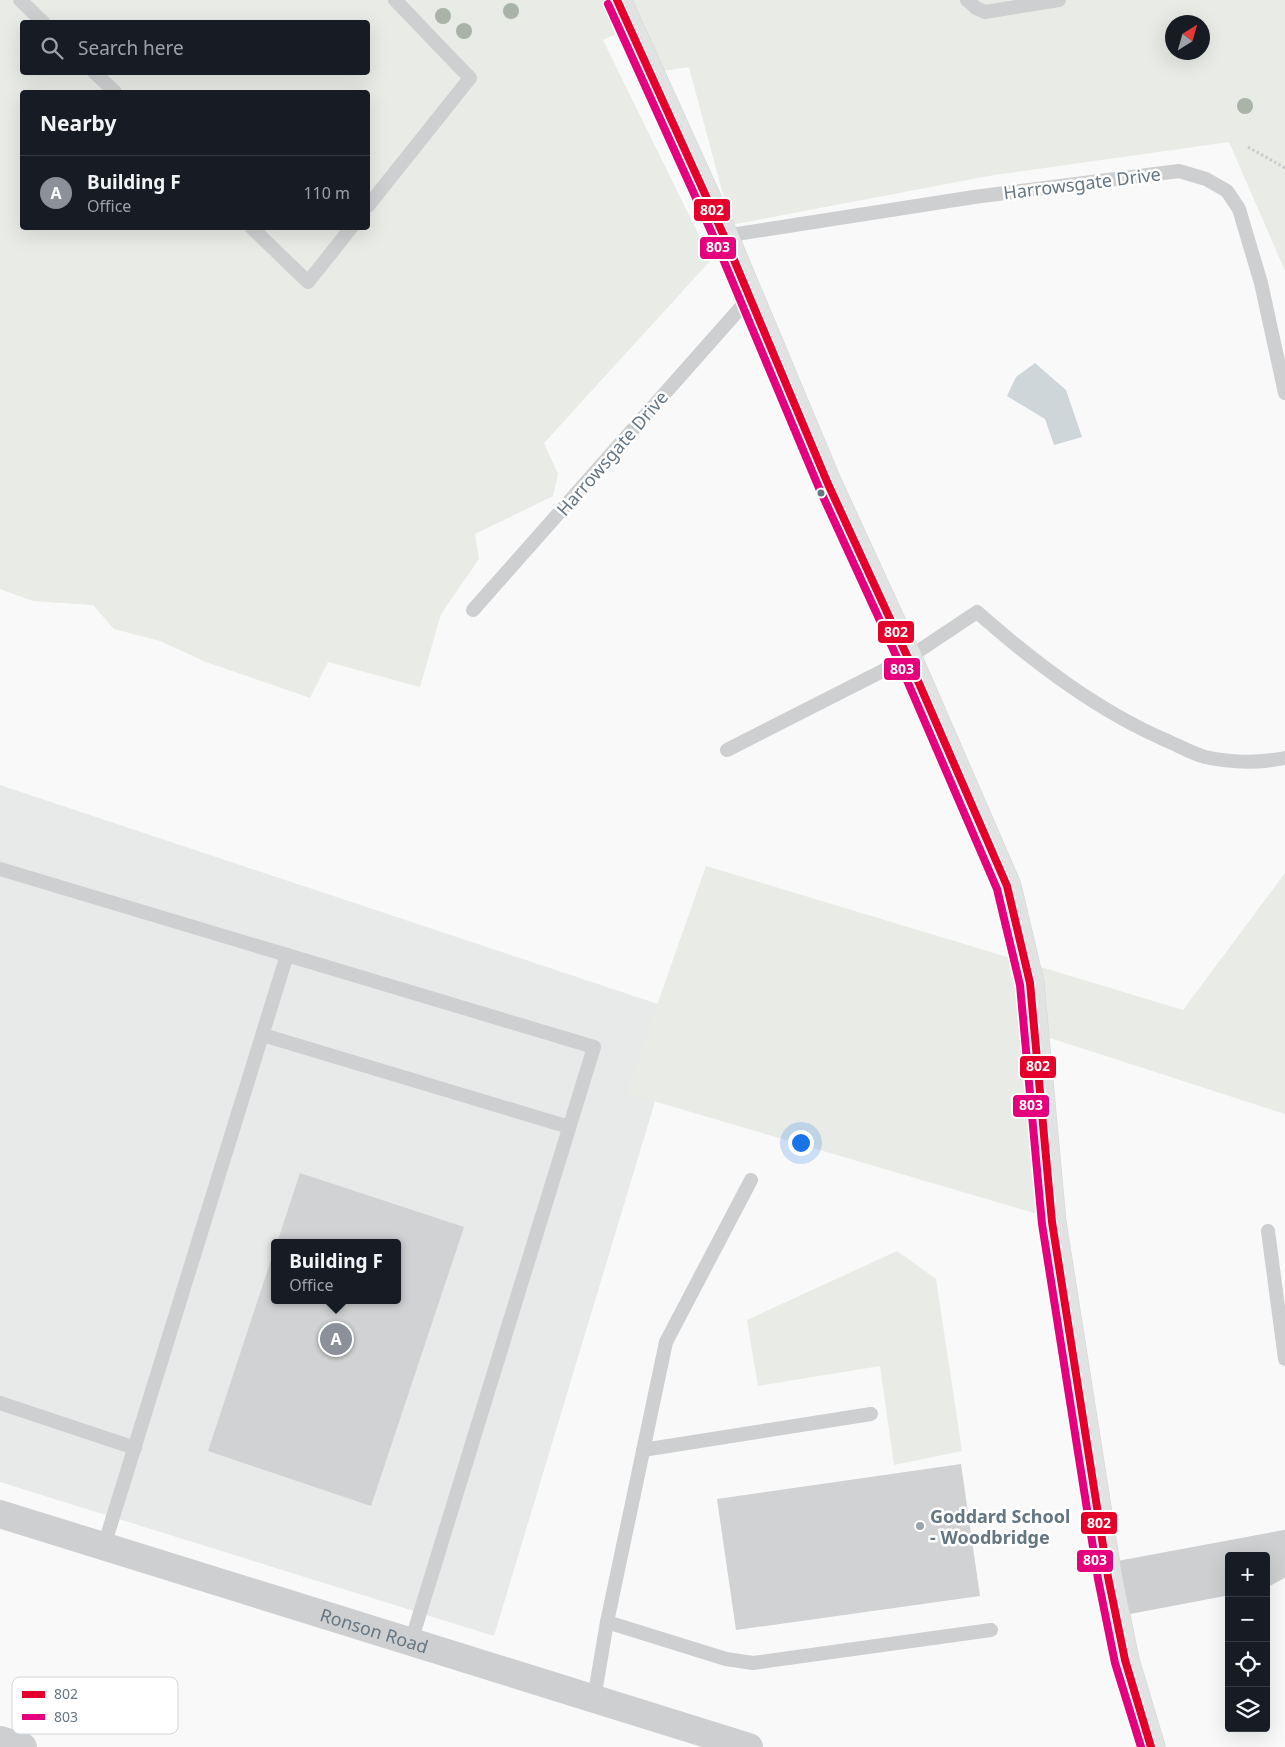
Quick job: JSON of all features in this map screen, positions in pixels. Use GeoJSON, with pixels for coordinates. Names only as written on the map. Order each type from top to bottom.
{"type":"FeatureCollection","features":[{"type":"Feature","properties":{"kind":"street"},"geometry":{"type":"LineString","coordinates":[[617,0],[751,296],[828,484],[908,658],[1007,886],[1030,982],[1052,1222],[1110,1590],[1125,1660],[1151,1747]]}},
{"type":"Feature","properties":{"kind":"street","name":"Ronson Road"},"geometry":{"type":"LineString","coordinates":[[0,1514],[749,1747]]}},
{"type":"Feature","properties":{"kind":"street"},"geometry":{"type":"LineString","coordinates":[[1110,1590],[1285,1544]]}},
{"type":"Feature","properties":{"kind":"street"},"geometry":{"type":"LineString","coordinates":[[1270,1570],[1285,1562]]}},
{"type":"Feature","properties":{"kind":"street"},"geometry":{"type":"LineString","coordinates":[[1110,1590],[1225,1581]]}},
{"type":"Feature","properties":{"kind":"street"},"geometry":{"type":"LineString","coordinates":[[0,1740],[23,1747]]}},
{"type":"Feature","properties":{"kind":"lane"},"geometry":{"type":"LineString","coordinates":[[20,0],[41,20]]}},
{"type":"Feature","properties":{"kind":"lane"},"geometry":{"type":"LineString","coordinates":[[370,203],[470,78],[395,0]]}},
{"type":"Feature","properties":{"kind":"lane"},"geometry":{"type":"LineString","coordinates":[[967,0],[976,8],[985,12],[1059,0]]}},
{"type":"Feature","properties":{"kind":"lane"},"geometry":{"type":"LineString","coordinates":[[97,75],[113,90]]}},
{"type":"Feature","properties":{"kind":"lane","name":"Harrowsgate Drive"},"geometry":{"type":"LineString","coordinates":[[724,236],[974,197],[1179,171],[1206,178],[1227,191],[1239,209],[1260,283],[1285,393]]}},
{"type":"Feature","properties":{"kind":"lane"},"geometry":{"type":"LineString","coordinates":[[254,230],[308,282],[349,230]]}},
{"type":"Feature","properties":{"kind":"lane","name":"Harrowsgate Drive"},"geometry":{"type":"LineString","coordinates":[[473,610],[751,296]]}},
{"type":"Feature","properties":{"kind":"lane"},"geometry":{"type":"LineString","coordinates":[[727,750],[908,658],[978,612],[1004,636],[1083,695],[1142,730],[1205,756],[1259,763],[1285,758]]}},
{"type":"Feature","properties":{"kind":"lane"},"geometry":{"type":"LineString","coordinates":[[0,869],[594,1047],[411,1642]]}},
{"type":"Feature","properties":{"kind":"lane"},"geometry":{"type":"LineString","coordinates":[[104,1546],[287,956]]}},
{"type":"Feature","properties":{"kind":"lane"},"geometry":{"type":"LineString","coordinates":[[262,1035],[569,1127]]}},
{"type":"Feature","properties":{"kind":"lane"},"geometry":{"type":"LineString","coordinates":[[594,1699],[607,1622],[666,1342],[751,1180]]}},
{"type":"Feature","properties":{"kind":"lane"},"geometry":{"type":"LineString","coordinates":[[1268,1231],[1285,1359]]}},
{"type":"Feature","properties":{"kind":"lane"},"geometry":{"type":"LineString","coordinates":[[0,1403],[135,1448]]}},
{"type":"Feature","properties":{"kind":"lane"},"geometry":{"type":"LineString","coordinates":[[643,1450],[871,1414]]}},
{"type":"Feature","properties":{"kind":"lane"},"geometry":{"type":"LineString","coordinates":[[607,1622],[726,1659],[754,1663],[991,1630]]}},
{"type":"Feature","properties":{"kind":"path"},"geometry":{"type":"LineString","coordinates":[[1248,147],[1285,168]]}},
{"type":"Feature","properties":{"kind":"shaded area"},"geometry":{"type":"Polygon","coordinates":[[[0,0],[1285,0],[1285,271],[1229,142],[994,175],[731,225],[689,67],[648,73],[623,31],[603,40],[711,260],[544,443],[558,474],[553,496],[475,534],[479,559],[441,614],[420,687],[328,662],[310,698],[206,662],[160,641],[114,629],[93,605],[33,601],[0,589],[0,0]]]}},
{"type":"Feature","properties":{"kind":"shaded area"},"geometry":{"type":"Polygon","coordinates":[[[1035,363],[1066,390],[1082,437],[1054,445],[1045,419],[1007,396],[1016,377],[1035,363]]]}},
{"type":"Feature","properties":{"kind":"shaded area"},"geometry":{"type":"Polygon","coordinates":[[[0,785],[682,1012],[494,1636],[0,1482],[0,785]]]}},
{"type":"Feature","properties":{"kind":"shaded area"},"geometry":{"type":"Polygon","coordinates":[[[706,866],[1183,1010],[1285,873],[1285,1114],[1019,1028],[1044,1216],[626,1093],[706,866]]]}},
{"type":"Feature","properties":{"kind":"shaded area"},"geometry":{"type":"Polygon","coordinates":[[[897,1251],[936,1279],[962,1451],[894,1465],[880,1366],[758,1386],[747,1320],[897,1251]]]}},
{"type":"Feature","properties":{"kind":"building"},"geometry":{"type":"Polygon","coordinates":[[[300,1173],[464,1227],[371,1506],[208,1451],[271,1260],[271,1304],[401,1304],[401,1239],[278,1239],[300,1173]]]}},
{"type":"Feature","properties":{"kind":"building"},"geometry":{"type":"Polygon","coordinates":[[[961,1464],[980,1596],[736,1630],[717,1499],[961,1464]]]}},
{"type":"Feature","properties":{"kind":"transit line","name":"802"},"geometry":{"type":"LineString","coordinates":[[617,0],[724,236],[828,484],[908,658],[1007,886],[1030,983],[1052,1222],[1108,1577],[1125,1660],[1151,1747]]}},
{"type":"Feature","properties":{"kind":"transit line","name":"803"},"geometry":{"type":"LineString","coordinates":[[608,4],[715,240],[819,488],[899,662],[997,889],[1020,985],[1042,1224],[1098,1579],[1115,1663],[1141,1747]]}},
{"type":"Feature","properties":{"kind":"place","name":"Building F"},"geometry":{"type":"Point","coordinates":[336,1339]}},
{"type":"Feature","properties":{"kind":"place","name":"Goddard School - Woodbridge"},"geometry":{"type":"Point","coordinates":[920,1526]}}]}
